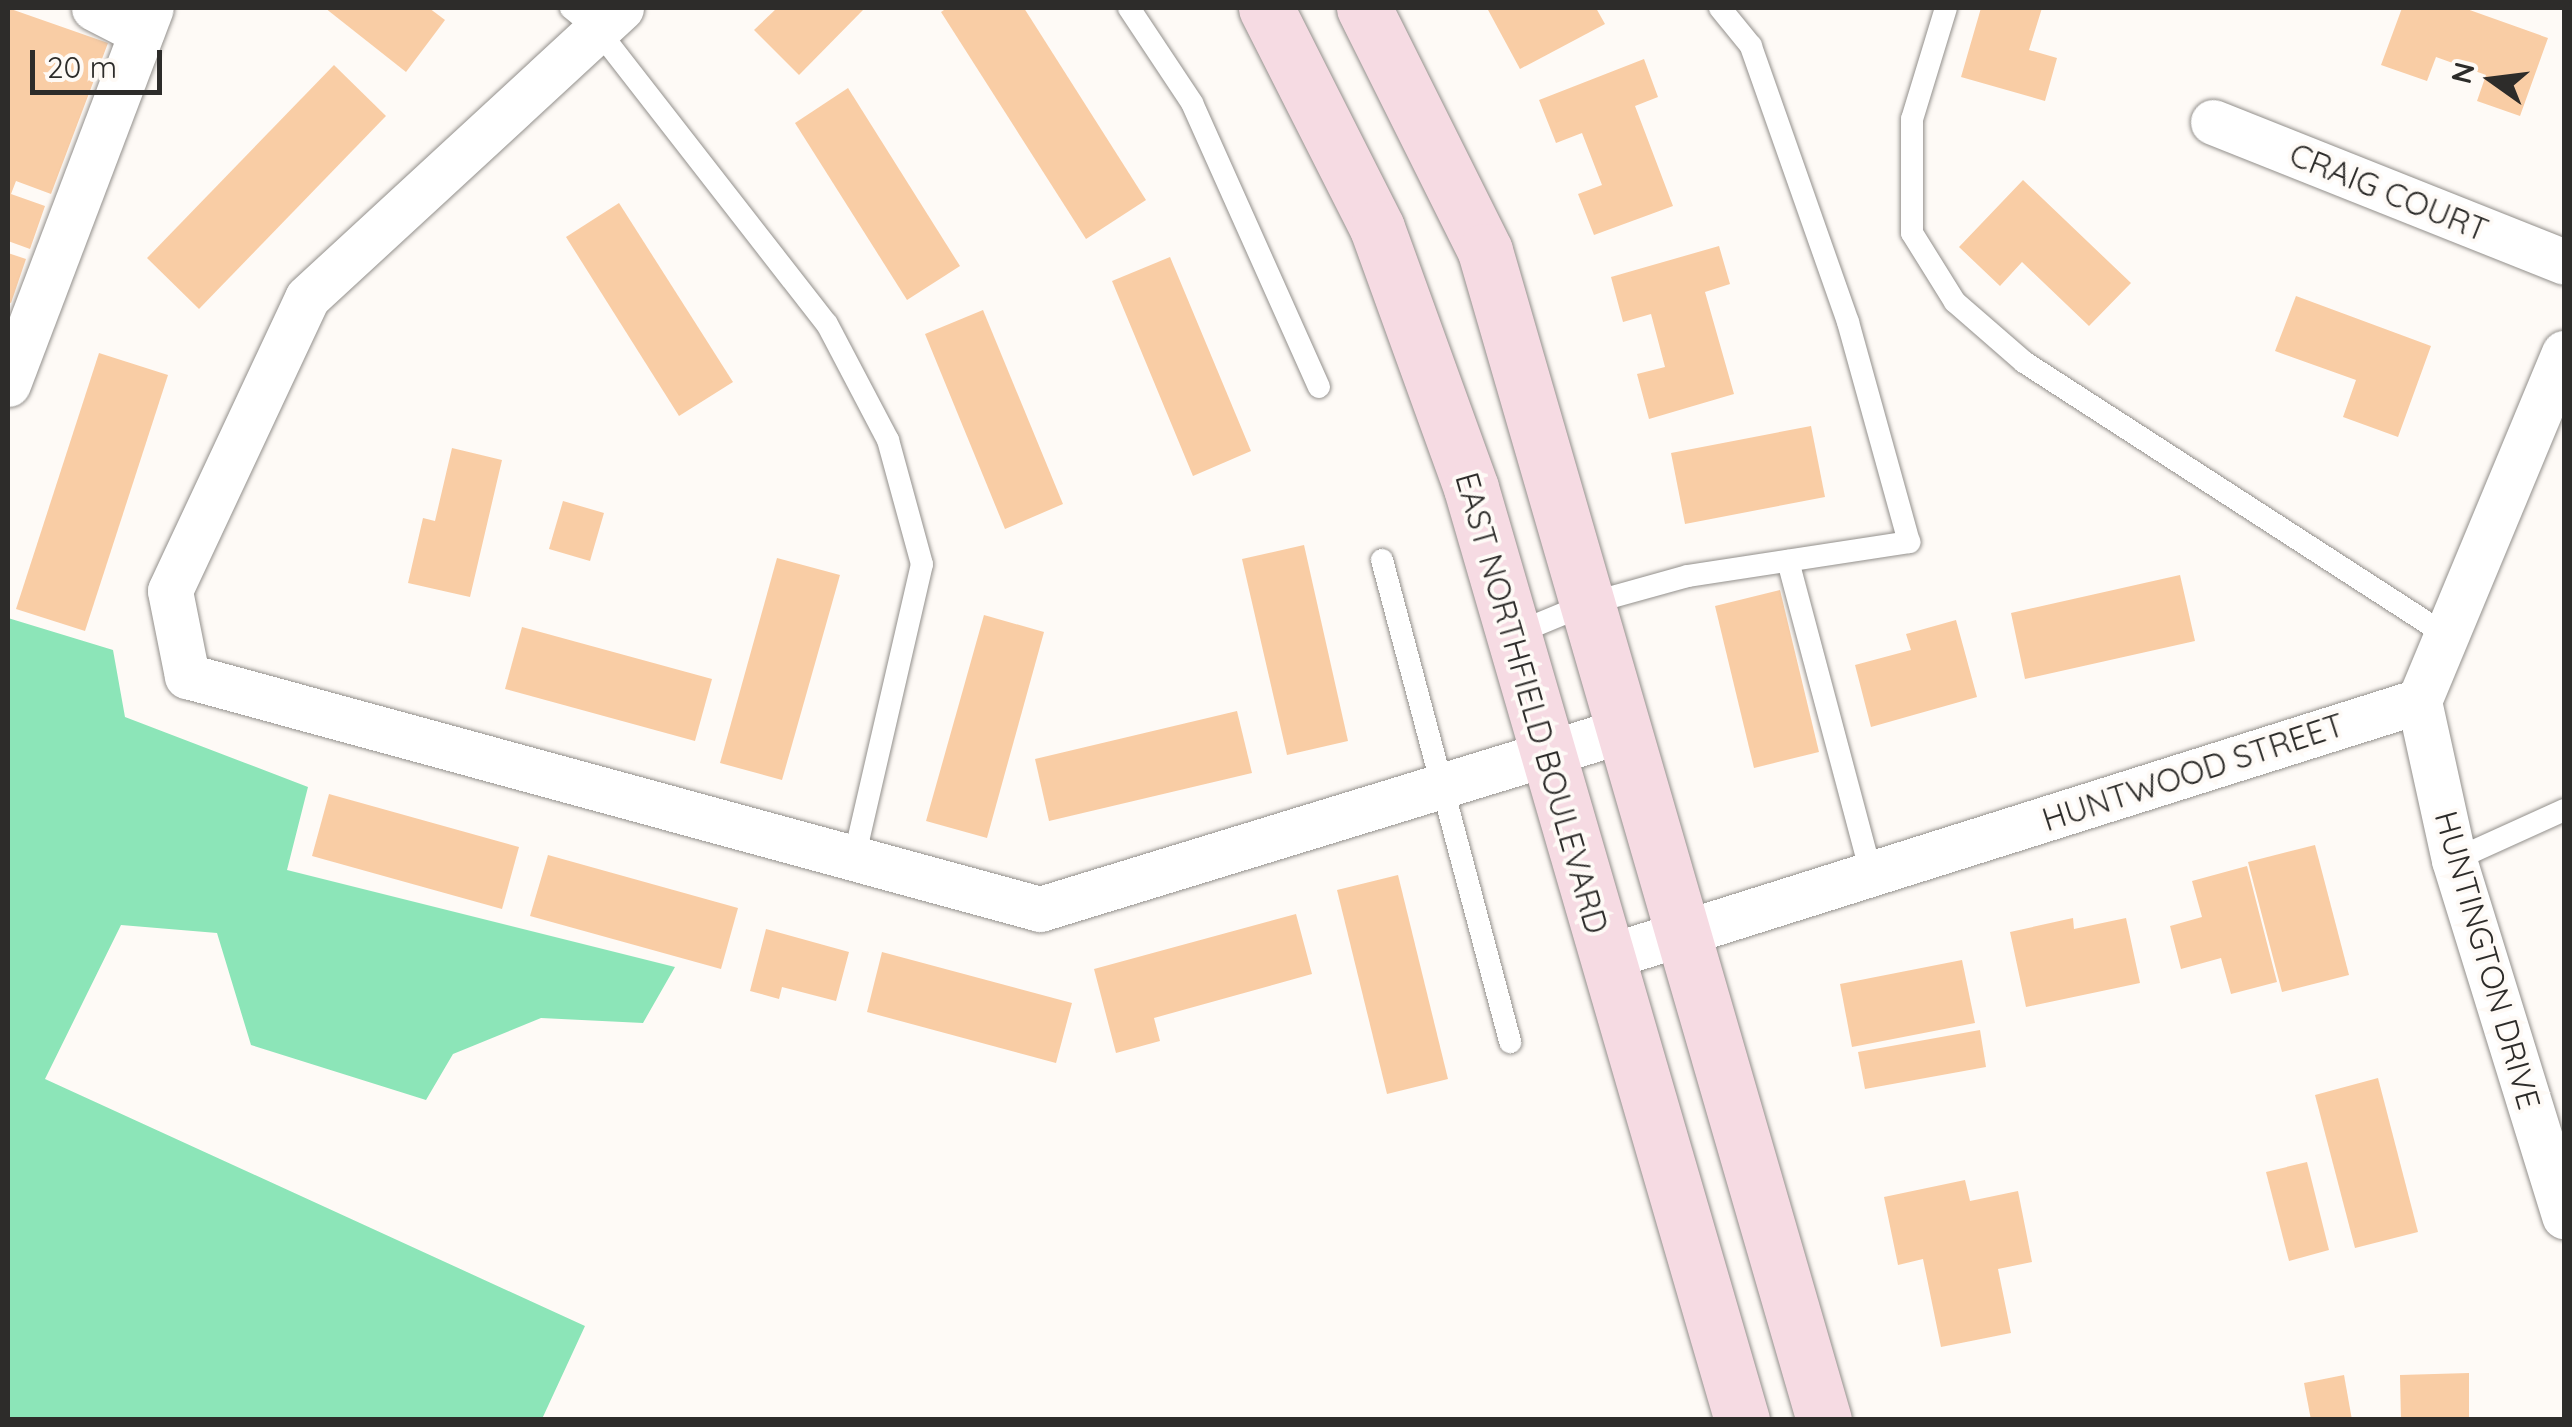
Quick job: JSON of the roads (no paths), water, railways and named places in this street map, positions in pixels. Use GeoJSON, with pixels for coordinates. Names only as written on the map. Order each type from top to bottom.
{"type":"FeatureCollection","features":[{"type":"Feature","properties":{"kind":"main road","name":"EAST NORTHFIELD BOULEVARD"},"geometry":{"type":"LineString","coordinates":[[1266,8],[1377,228],[1471,488],[1546,758],[1742,1420]]}},
{"type":"Feature","properties":{"kind":"main road"},"geometry":{"type":"LineString","coordinates":[[1364,8],[1485,251],[1824,1420]]}},
{"type":"Feature","properties":{"kind":"street"},"geometry":{"type":"LineString","coordinates":[[8,384],[146,20],[94,8]]}},
{"type":"Feature","properties":{"kind":"street"},"geometry":{"type":"LineString","coordinates":[[596,15],[307,298],[170,591],[187,676],[1040,910],[1546,758],[1624,730]]}},
{"type":"Feature","properties":{"kind":"street","name":"CRAIG COURT"},"geometry":{"type":"LineString","coordinates":[[2213,122],[2564,262]]}},
{"type":"Feature","properties":{"kind":"street"},"geometry":{"type":"LineString","coordinates":[[2419,701],[2564,353]]}},
{"type":"Feature","properties":{"kind":"street","name":"HUNTWOOD STREET"},"geometry":{"type":"LineString","coordinates":[[1607,957],[2419,701]]}},
{"type":"Feature","properties":{"kind":"street","name":"HUNTINGTON DRIVE"},"geometry":{"type":"LineString","coordinates":[[2419,701],[2454,860],[2564,1216]]}},
{"type":"Feature","properties":{"kind":"lane"},"geometry":{"type":"LineString","coordinates":[[1129,8],[1192,103],[1319,386]]}},
{"type":"Feature","properties":{"kind":"lane"},"geometry":{"type":"LineString","coordinates":[[1512,634],[1586,604],[1688,576],[1910,542],[1848,322],[1751,46],[1720,8]]}},
{"type":"Feature","properties":{"kind":"lane"},"geometry":{"type":"LineString","coordinates":[[1946,8],[1912,119],[1912,233],[1955,302],[2024,362],[2446,635]]}},
{"type":"Feature","properties":{"kind":"lane"},"geometry":{"type":"LineString","coordinates":[[596,15],[826,324],[888,440],[922,564],[854,858]]}},
{"type":"Feature","properties":{"kind":"lane"},"geometry":{"type":"LineString","coordinates":[[1382,560],[1510,1042]]}},
{"type":"Feature","properties":{"kind":"lane"},"geometry":{"type":"LineString","coordinates":[[1788,562],[1870,874]]}},
{"type":"Feature","properties":{"kind":"lane"},"geometry":{"type":"LineString","coordinates":[[2454,860],[2564,810]]}}]}
